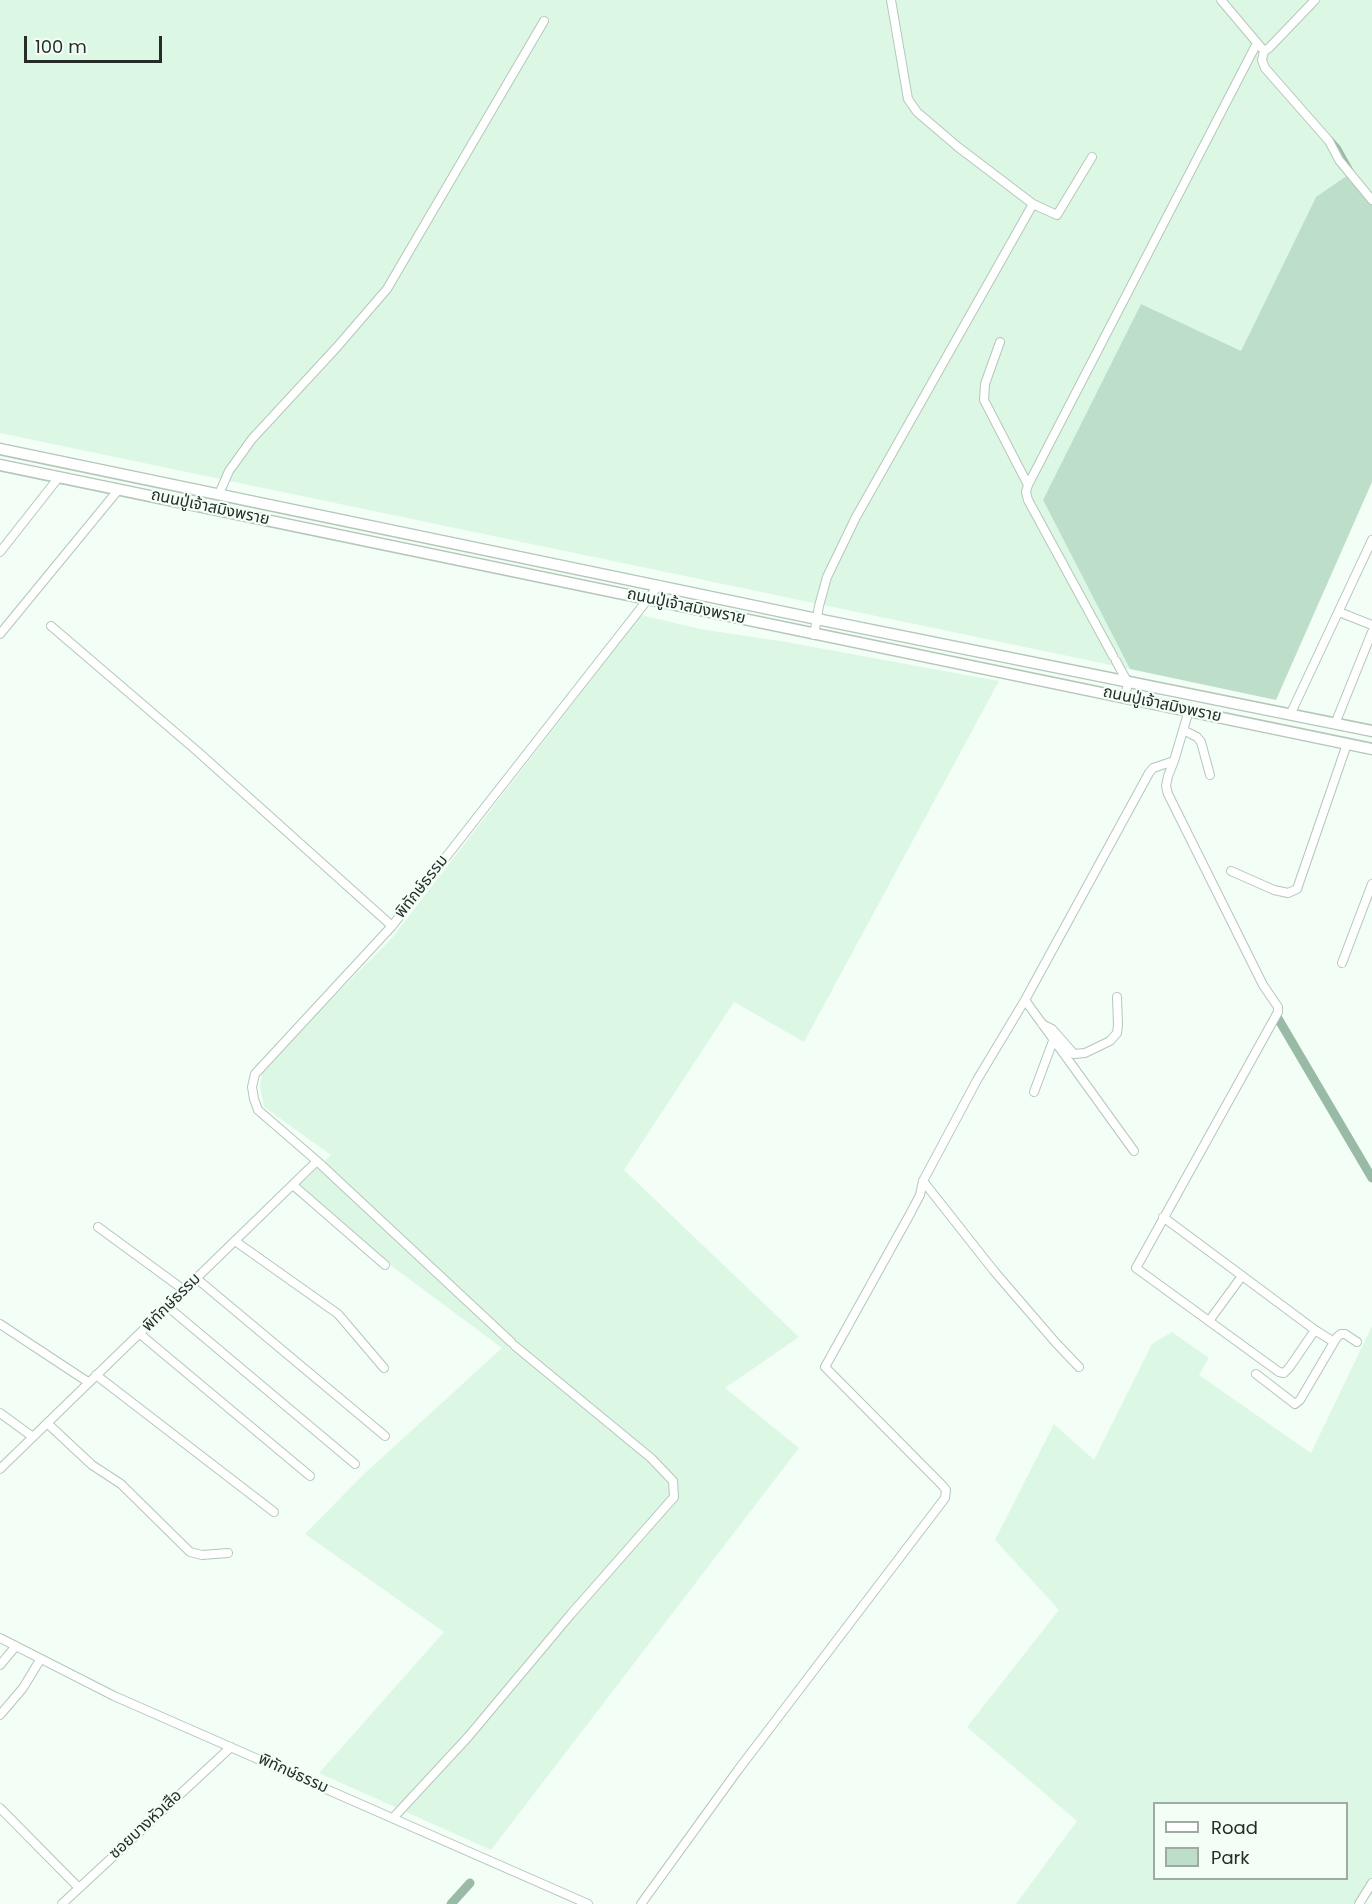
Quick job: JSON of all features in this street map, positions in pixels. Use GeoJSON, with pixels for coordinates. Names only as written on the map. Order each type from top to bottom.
{"type":"FeatureCollection","features":[{"type":"Feature","properties":{"kind":"main road","name":"ถนนปู่เจ้าสมิงพราย"},"geometry":{"type":"LineString","coordinates":[[0,448],[817,619],[1372,731]]}},
{"type":"Feature","properties":{"kind":"main road","name":"ถนนปู่เจ้าสมิงพราย"},"geometry":{"type":"LineString","coordinates":[[0,465],[1372,749]]}},
{"type":"Feature","properties":{"kind":"main road"},"geometry":{"type":"LineString","coordinates":[[216,508],[219,494]]}},
{"type":"Feature","properties":{"kind":"main road"},"geometry":{"type":"LineString","coordinates":[[368,540],[371,526]]}},
{"type":"Feature","properties":{"kind":"street"},"geometry":{"type":"LineString","coordinates":[[891,0],[908,99],[917,112],[958,147],[1033,204],[1057,215],[1092,157]]}},
{"type":"Feature","properties":{"kind":"street"},"geometry":{"type":"LineString","coordinates":[[1221,0],[1264,51]]}},
{"type":"Feature","properties":{"kind":"street"},"geometry":{"type":"LineString","coordinates":[[1315,0],[1264,51],[1262,60],[1265,68],[1329,141],[1339,160],[1372,200]]}},
{"type":"Feature","properties":{"kind":"street"},"geometry":{"type":"LineString","coordinates":[[219,494],[229,471],[252,439],[387,289],[544,21]]}},
{"type":"Feature","properties":{"kind":"street"},"geometry":{"type":"LineString","coordinates":[[1125,697],[1128,683],[1028,500],[1026,492],[1257,43]]}},
{"type":"Feature","properties":{"kind":"street"},"geometry":{"type":"LineString","coordinates":[[814,634],[827,577],[856,517],[1033,204]]}},
{"type":"Feature","properties":{"kind":"street"},"geometry":{"type":"LineString","coordinates":[[1000,342],[985,384],[984,400],[1028,485]]}},
{"type":"Feature","properties":{"kind":"street"},"geometry":{"type":"LineString","coordinates":[[0,552],[59,477]]}},
{"type":"Feature","properties":{"kind":"street"},"geometry":{"type":"LineString","coordinates":[[0,634],[119,489]]}},
{"type":"Feature","properties":{"kind":"street"},"geometry":{"type":"LineString","coordinates":[[1290,715],[1372,540]]}},
{"type":"Feature","properties":{"kind":"street","name":"พิทักษ์ธรรม"},"geometry":{"type":"LineString","coordinates":[[393,1818],[468,1737],[571,1614],[674,1497],[673,1481],[651,1458],[513,1344],[317,1161],[258,1110],[252,1087],[255,1074],[392,926],[659,585]]}},
{"type":"Feature","properties":{"kind":"street"},"geometry":{"type":"LineString","coordinates":[[1339,612],[1372,625]]}},
{"type":"Feature","properties":{"kind":"street"},"geometry":{"type":"LineString","coordinates":[[51,626],[197,751],[392,926]]}},
{"type":"Feature","properties":{"kind":"street"},"geometry":{"type":"LineString","coordinates":[[1335,724],[1372,632]]}},
{"type":"Feature","properties":{"kind":"street"},"geometry":{"type":"LineString","coordinates":[[1189,710],[1174,761],[1167,776],[1167,794],[1263,985],[1278,1007],[1278,1012],[1136,1268],[1279,1372],[1284,1373],[1289,1368],[1315,1330]]}},
{"type":"Feature","properties":{"kind":"street"},"geometry":{"type":"LineString","coordinates":[[1183,730],[1197,737],[1201,742],[1210,775]]}},
{"type":"Feature","properties":{"kind":"street"},"geometry":{"type":"LineString","coordinates":[[1232,871],[1274,890],[1288,893],[1297,889],[1347,744]]}},
{"type":"Feature","properties":{"kind":"street"},"geometry":{"type":"LineString","coordinates":[[641,1904],[738,1770],[945,1498],[942,1485],[825,1367],[910,1214],[920,1195],[923,1181],[977,1080],[1025,1000],[1149,773],[1153,768],[1174,761]]}},
{"type":"Feature","properties":{"kind":"street"},"geometry":{"type":"LineString","coordinates":[[1341,963],[1372,884]]}},
{"type":"Feature","properties":{"kind":"street"},"geometry":{"type":"LineString","coordinates":[[1041,1024],[1052,1029],[1074,1054],[1085,1053],[1110,1041],[1117,1033],[1117,997]]}},
{"type":"Feature","properties":{"kind":"street"},"geometry":{"type":"LineString","coordinates":[[1025,1000],[1134,1151]]}},
{"type":"Feature","properties":{"kind":"street"},"geometry":{"type":"LineString","coordinates":[[1034,1092],[1053,1041]]}},
{"type":"Feature","properties":{"kind":"street","name":"พิทักษ์ธรรม"},"geometry":{"type":"LineString","coordinates":[[0,1468],[317,1161]]}},
{"type":"Feature","properties":{"kind":"street"},"geometry":{"type":"LineString","coordinates":[[923,1181],[994,1271],[1079,1367]]}},
{"type":"Feature","properties":{"kind":"street"},"geometry":{"type":"LineString","coordinates":[[293,1185],[385,1265]]}},
{"type":"Feature","properties":{"kind":"street"},"geometry":{"type":"LineString","coordinates":[[1163,1217],[1334,1342]]}},
{"type":"Feature","properties":{"kind":"street"},"geometry":{"type":"LineString","coordinates":[[98,1227],[184,1290]]}},
{"type":"Feature","properties":{"kind":"street"},"geometry":{"type":"LineString","coordinates":[[235,1241],[338,1314],[384,1368]]}},
{"type":"Feature","properties":{"kind":"street"},"geometry":{"type":"LineString","coordinates":[[1209,1321],[1242,1276]]}},
{"type":"Feature","properties":{"kind":"street"},"geometry":{"type":"LineString","coordinates":[[196,1278],[385,1436]]}},
{"type":"Feature","properties":{"kind":"street"},"geometry":{"type":"LineString","coordinates":[[168,1306],[355,1464]]}},
{"type":"Feature","properties":{"kind":"street"},"geometry":{"type":"LineString","coordinates":[[0,1324],[88,1382]]}},
{"type":"Feature","properties":{"kind":"street"},"geometry":{"type":"LineString","coordinates":[[140,1334],[310,1476]]}},
{"type":"Feature","properties":{"kind":"street"},"geometry":{"type":"LineString","coordinates":[[1256,1374],[1292,1403],[1297,1404],[1341,1334],[1348,1335],[1358,1342]]}},
{"type":"Feature","properties":{"kind":"street"},"geometry":{"type":"LineString","coordinates":[[96,1375],[273,1512]]}},
{"type":"Feature","properties":{"kind":"street"},"geometry":{"type":"LineString","coordinates":[[0,1413],[33,1437]]}},
{"type":"Feature","properties":{"kind":"street"},"geometry":{"type":"LineString","coordinates":[[47,1423],[92,1465],[121,1484],[190,1552],[202,1555],[228,1553]]}},
{"type":"Feature","properties":{"kind":"street","name":"พิทักษ์ธรรม"},"geometry":{"type":"LineString","coordinates":[[0,1638],[114,1696],[588,1904]]}},
{"type":"Feature","properties":{"kind":"street"},"geometry":{"type":"LineString","coordinates":[[0,1665],[16,1646]]}},
{"type":"Feature","properties":{"kind":"street"},"geometry":{"type":"LineString","coordinates":[[0,1715],[23,1689],[40,1660]]}},
{"type":"Feature","properties":{"kind":"street","name":"ซอยบางหัวเสือ"},"geometry":{"type":"LineString","coordinates":[[62,1904],[231,1747]]}},
{"type":"Feature","properties":{"kind":"street"},"geometry":{"type":"LineString","coordinates":[[0,1808],[79,1888]]}},
{"type":"Feature","properties":{"kind":"street"},"geometry":{"type":"LineString","coordinates":[[1359,1904],[1372,1883]]}},
{"type":"Feature","properties":{"kind":"shaded area"},"geometry":{"type":"Polygon","coordinates":[[[0,0],[1372,0],[1372,196],[1316,197],[1241,351],[1043,500],[1130,669],[0,433],[0,0]]]}},
{"type":"Feature","properties":{"kind":"shaded area"},"geometry":{"type":"Polygon","coordinates":[[[641,615],[700,629],[786,642],[999,681],[804,1042],[734,1002],[624,1170],[799,1337],[725,1388],[799,1448],[491,1850],[319,1773],[444,1632],[305,1534],[364,1474],[502,1348],[292,1192],[331,1155],[264,1107],[260,1086],[263,1068],[392,938],[641,615]]]}},
{"type":"Feature","properties":{"kind":"shaded area"},"geometry":{"type":"Polygon","coordinates":[[[1372,1326],[1372,1878],[1353,1904],[1016,1904],[1077,1821],[967,1727],[1059,1610],[995,1540],[1054,1424],[1094,1460],[1152,1344],[1172,1332],[1209,1358],[1199,1375],[1311,1453],[1372,1326]]]}},
{"type":"Feature","properties":{"kind":"green space"},"geometry":{"type":"Polygon","coordinates":[[[1348,175],[1372,196],[1372,482],[1276,700],[1130,669],[1043,500],[1141,304],[1241,351],[1316,197],[1348,175]]]}},
{"type":"Feature","properties":{"kind":"waterway"},"geometry":{"type":"LineString","coordinates":[[1331,138],[1339,147],[1353,172]]}},
{"type":"Feature","properties":{"kind":"waterway"},"geometry":{"type":"LineString","coordinates":[[1276,1015],[1372,1178]]}},
{"type":"Feature","properties":{"kind":"waterway"},"geometry":{"type":"LineString","coordinates":[[451,1904],[470,1883]]}}]}
